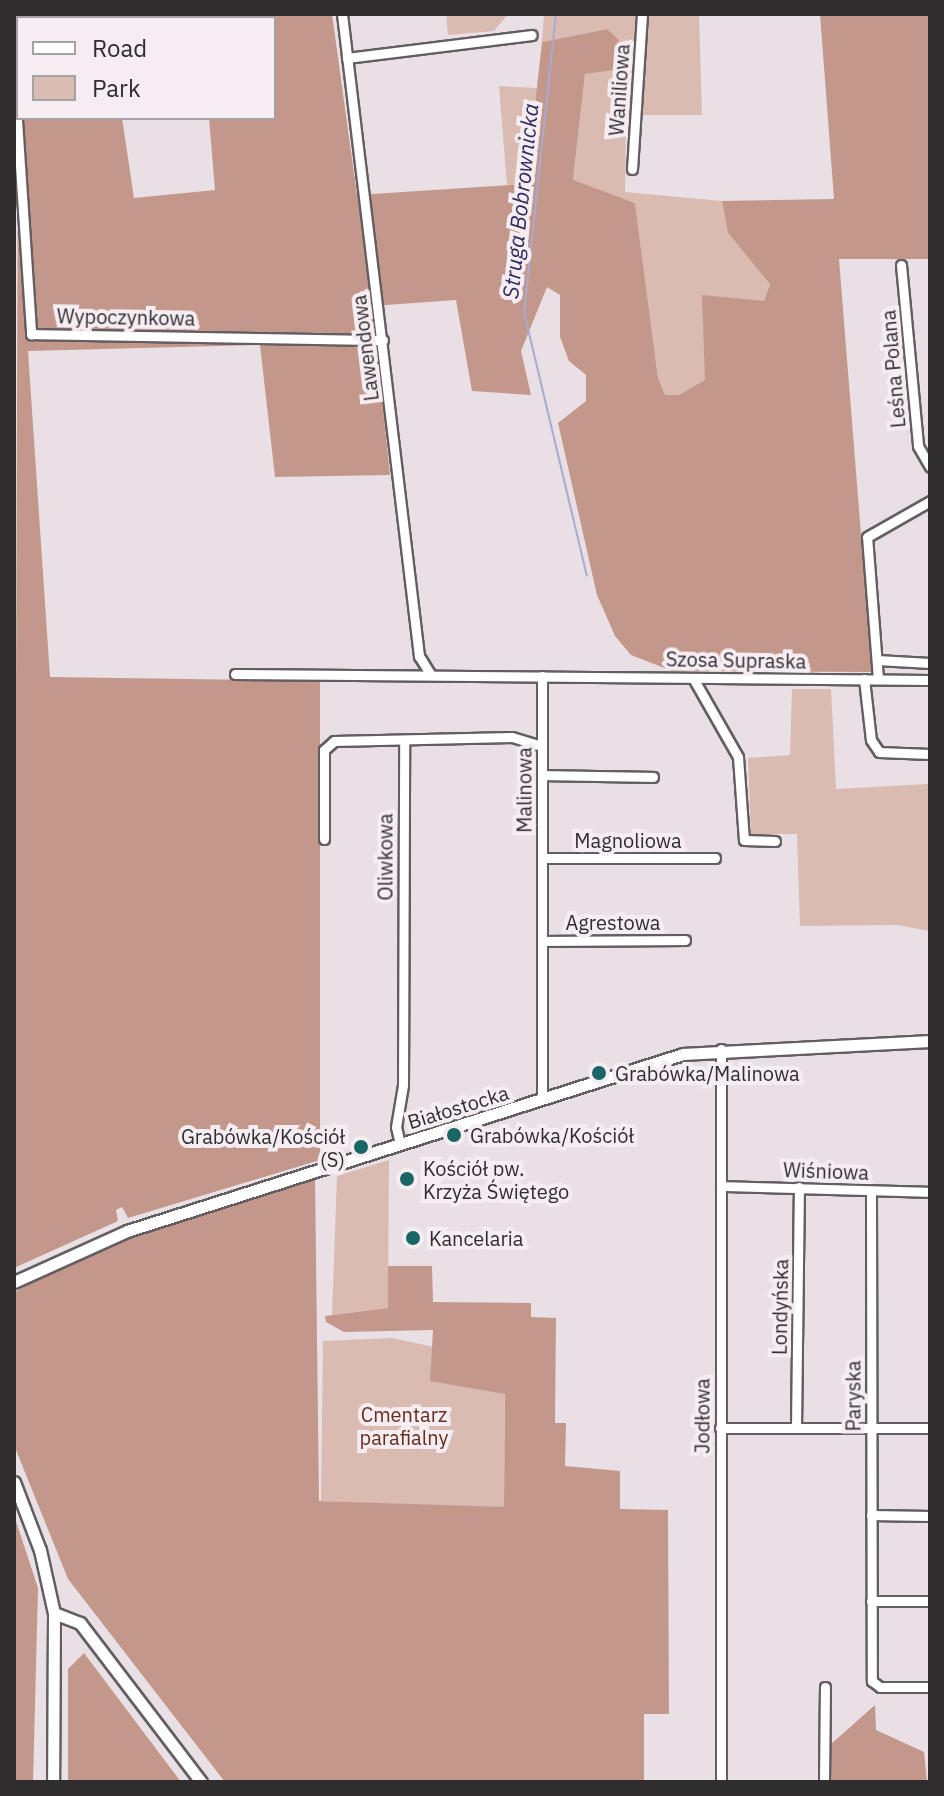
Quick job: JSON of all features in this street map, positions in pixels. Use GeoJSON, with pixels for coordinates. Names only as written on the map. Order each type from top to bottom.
{"type":"FeatureCollection","features":[{"type":"Feature","properties":{"kind":"street","name":"Lawendowa"},"geometry":{"type":"LineString","coordinates":[[342,14],[419,656],[431,675]]}},
{"type":"Feature","properties":{"kind":"street","name":"Waniliowa"},"geometry":{"type":"LineString","coordinates":[[632,169],[642,14]]}},
{"type":"Feature","properties":{"kind":"street"},"geometry":{"type":"LineString","coordinates":[[347,58],[532,35]]}},
{"type":"Feature","properties":{"kind":"street","name":"Wypoczynkowa"},"geometry":{"type":"LineString","coordinates":[[14,75],[16,105]]}},
{"type":"Feature","properties":{"kind":"street","name":"Wypoczynkowa"},"geometry":{"type":"LineString","coordinates":[[17,120],[31,334],[383,340]]}},
{"type":"Feature","properties":{"kind":"street","name":"Leśna Polana"},"geometry":{"type":"LineString","coordinates":[[901,265],[918,446],[930,467]]}},
{"type":"Feature","properties":{"kind":"street"},"geometry":{"type":"LineString","coordinates":[[878,679],[867,537],[930,501]]}},
{"type":"Feature","properties":{"kind":"street"},"geometry":{"type":"LineString","coordinates":[[877,660],[930,663]]}},
{"type":"Feature","properties":{"kind":"street"},"geometry":{"type":"LineString","coordinates":[[235,674],[347,678],[542,676]]}},
{"type":"Feature","properties":{"kind":"street","name":"Szosa Supraska"},"geometry":{"type":"LineString","coordinates":[[542,676],[930,680]]}},
{"type":"Feature","properties":{"kind":"street","name":"Malinowa"},"geometry":{"type":"LineString","coordinates":[[542,676],[542,1099]]}},
{"type":"Feature","properties":{"kind":"street"},"geometry":{"type":"LineString","coordinates":[[693,678],[738,757],[744,840],[775,841]]}},
{"type":"Feature","properties":{"kind":"street"},"geometry":{"type":"LineString","coordinates":[[864,679],[871,740],[879,752],[930,754]]}},
{"type":"Feature","properties":{"kind":"street"},"geometry":{"type":"LineString","coordinates":[[324,839],[324,750],[334,741],[404,742],[512,737],[542,746]]}},
{"type":"Feature","properties":{"kind":"street","name":"Oliwkowa"},"geometry":{"type":"LineString","coordinates":[[400,1144],[396,1127],[403,1085],[404,742]]}},
{"type":"Feature","properties":{"kind":"street"},"geometry":{"type":"LineString","coordinates":[[542,775],[653,777]]}},
{"type":"Feature","properties":{"kind":"street","name":"Magnoliowa"},"geometry":{"type":"LineString","coordinates":[[542,858],[715,858]]}},
{"type":"Feature","properties":{"kind":"street","name":"Agrestowa"},"geometry":{"type":"LineString","coordinates":[[542,941],[685,940]]}},
{"type":"Feature","properties":{"kind":"street","name":"Białostocka"},"geometry":{"type":"LineString","coordinates":[[14,1282],[127,1231],[683,1054],[721,1049],[930,1041]]}},
{"type":"Feature","properties":{"kind":"street","name":"Jodłowa"},"geometry":{"type":"LineString","coordinates":[[721,1049],[721,1782]]}},
{"type":"Feature","properties":{"kind":"street","name":"Wiśniowa"},"geometry":{"type":"LineString","coordinates":[[721,1186],[930,1192]]}},
{"type":"Feature","properties":{"kind":"street","name":"Londyńska"},"geometry":{"type":"LineString","coordinates":[[796,1428],[799,1187]]}},
{"type":"Feature","properties":{"kind":"street","name":"Paryska"},"geometry":{"type":"LineString","coordinates":[[871,1191],[871,1601],[874,1686],[930,1687]]}},
{"type":"Feature","properties":{"kind":"street"},"geometry":{"type":"LineString","coordinates":[[720,1428],[930,1428]]}},
{"type":"Feature","properties":{"kind":"street"},"geometry":{"type":"LineString","coordinates":[[14,1482],[40,1550],[54,1613],[53,1782]]}},
{"type":"Feature","properties":{"kind":"street"},"geometry":{"type":"LineString","coordinates":[[871,1515],[930,1516]]}},
{"type":"Feature","properties":{"kind":"street"},"geometry":{"type":"LineString","coordinates":[[871,1601],[930,1601]]}},
{"type":"Feature","properties":{"kind":"street"},"geometry":{"type":"LineString","coordinates":[[54,1613],[80,1623],[201,1782]]}},
{"type":"Feature","properties":{"kind":"street"},"geometry":{"type":"LineString","coordinates":[[824,1782],[825,1687]]}},
{"type":"Feature","properties":{"kind":"green space"},"geometry":{"type":"Polygon","coordinates":[[[446,14],[508,14],[494,31],[448,35],[446,14]]]}},
{"type":"Feature","properties":{"kind":"green space"},"geometry":{"type":"Polygon","coordinates":[[[544,14],[699,14],[702,115],[626,115],[625,192],[722,201],[728,233],[770,283],[764,301],[705,381],[679,395],[665,395],[658,378],[635,203],[573,181],[585,74],[606,29],[542,42],[544,14]]]}},
{"type":"Feature","properties":{"kind":"green space"},"geometry":{"type":"Polygon","coordinates":[[[499,86],[537,88],[526,184],[507,185],[499,86]]]}},
{"type":"Feature","properties":{"kind":"green space"},"geometry":{"type":"Polygon","coordinates":[[[792,689],[831,689],[836,789],[928,784],[930,931],[897,925],[800,926],[797,834],[751,834],[748,758],[790,755],[792,689]]]}},
{"type":"Feature","properties":{"kind":"green space"},"geometry":{"type":"Polygon","coordinates":[[[389,1160],[388,1308],[332,1315],[337,1176],[389,1160]]]}},
{"type":"Feature","properties":{"kind":"green space","name":"Cmentarz parafialny"},"geometry":{"type":"Polygon","coordinates":[[[392,1338],[505,1362],[504,1508],[321,1501],[323,1341],[392,1338]]]}},
{"type":"Feature","properties":{"kind":"shaded area"},"geometry":{"type":"Polygon","coordinates":[[[225,14],[332,14],[357,195],[526,184],[542,42],[607,29],[619,40],[613,70],[585,74],[573,180],[635,203],[658,378],[665,395],[679,395],[705,380],[702,295],[764,301],[770,284],[728,233],[722,201],[834,199],[820,14],[930,14],[930,259],[839,259],[872,672],[672,671],[631,655],[615,636],[597,595],[558,423],[586,401],[586,375],[569,361],[560,337],[560,295],[547,287],[521,351],[531,395],[472,391],[456,300],[372,306],[390,475],[275,477],[260,345],[28,351],[50,677],[320,681],[320,1160],[128,1218],[122,1207],[116,1210],[118,1221],[14,1268],[18,120],[122,120],[134,198],[215,190],[209,120],[276,120],[276,16],[225,14]]]}},
{"type":"Feature","properties":{"kind":"shaded area"},"geometry":{"type":"Polygon","coordinates":[[[315,1175],[319,1501],[504,1507],[505,1394],[430,1381],[433,1330],[344,1332],[326,1322],[325,1316],[388,1308],[388,1266],[432,1266],[433,1302],[531,1303],[531,1317],[556,1318],[555,1423],[566,1423],[565,1466],[620,1471],[620,1509],[668,1510],[669,1714],[644,1714],[644,1782],[225,1782],[68,1579],[14,1445],[14,1293],[57,1266],[122,1240],[315,1175]]]}},
{"type":"Feature","properties":{"kind":"shaded area"},"geometry":{"type":"Polygon","coordinates":[[[14,1515],[38,1588],[33,1782],[14,1782],[14,1515]]]}},
{"type":"Feature","properties":{"kind":"shaded area"},"geometry":{"type":"Polygon","coordinates":[[[84,1653],[181,1782],[68,1782],[68,1669],[84,1653]]]}},
{"type":"Feature","properties":{"kind":"shaded area"},"geometry":{"type":"Polygon","coordinates":[[[875,1705],[876,1730],[924,1752],[927,1782],[831,1782],[831,1744],[875,1705]]]}},
{"type":"Feature","properties":{"kind":"waterway","name":"Struga Bobrownicka"},"geometry":{"type":"LineString","coordinates":[[556,14],[524,312],[587,576]]}},
{"type":"Feature","properties":{"kind":"place","name":"Grabówka/Malinowa"},"geometry":{"type":"Point","coordinates":[599,1073]}},
{"type":"Feature","properties":{"kind":"place","name":"Grabówka/Kościół"},"geometry":{"type":"Point","coordinates":[454,1135]}},
{"type":"Feature","properties":{"kind":"place","name":"Grabówka/Kościół (S)"},"geometry":{"type":"Point","coordinates":[361,1147]}},
{"type":"Feature","properties":{"kind":"place","name":"Kościół pw. Krzyża Świętego"},"geometry":{"type":"Point","coordinates":[407,1179]}},
{"type":"Feature","properties":{"kind":"place","name":"Kancelaria"},"geometry":{"type":"Point","coordinates":[413,1238]}}]}
